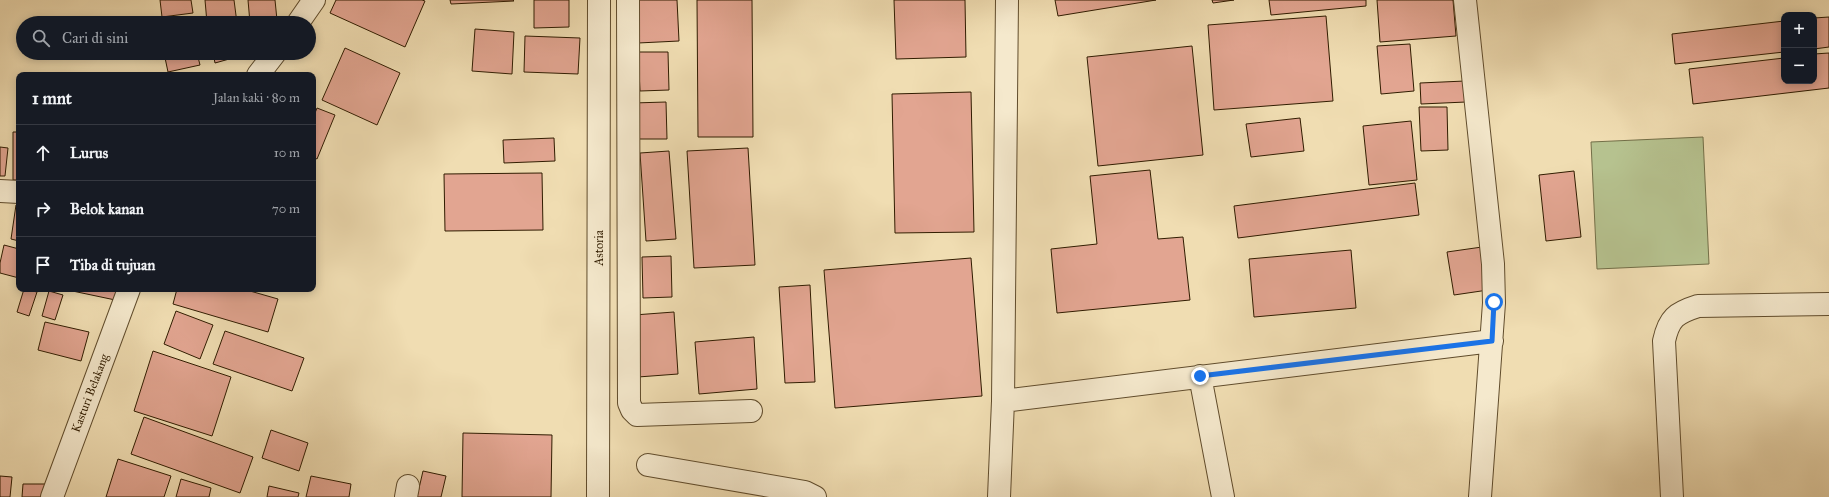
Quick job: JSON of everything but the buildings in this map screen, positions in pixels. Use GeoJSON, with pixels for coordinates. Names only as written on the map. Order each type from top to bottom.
{"type":"FeatureCollection","features":[{"type":"Feature","properties":{"kind":"street"},"geometry":{"type":"LineString","coordinates":[[303,16],[314,0]]}},
{"type":"Feature","properties":{"kind":"street","name":"Astoria"},"geometry":{"type":"LineString","coordinates":[[598,497],[599,0]]}},
{"type":"Feature","properties":{"kind":"street"},"geometry":{"type":"LineString","coordinates":[[628,0],[629,403],[632,410],[638,415],[751,411]]}},
{"type":"Feature","properties":{"kind":"street"},"geometry":{"type":"LineString","coordinates":[[999,497],[1003,401],[1007,0]]}},
{"type":"Feature","properties":{"kind":"street"},"geometry":{"type":"LineString","coordinates":[[1465,0],[1493,264],[1494,302],[1492,341],[1487,388],[1480,497]]}},
{"type":"Feature","properties":{"kind":"street"},"geometry":{"type":"LineString","coordinates":[[260,72],[270,60]]}},
{"type":"Feature","properties":{"kind":"street"},"geometry":{"type":"LineString","coordinates":[[0,191],[16,192]]}},
{"type":"Feature","properties":{"kind":"street","name":"Kasturi Belakang"},"geometry":{"type":"LineString","coordinates":[[52,497],[128,292]]}},
{"type":"Feature","properties":{"kind":"street"},"geometry":{"type":"LineString","coordinates":[[1672,497],[1664,341],[1668,326],[1675,316],[1684,310],[1698,306],[1829,304]]}},
{"type":"Feature","properties":{"kind":"street"},"geometry":{"type":"LineString","coordinates":[[1003,401],[1492,341]]}},
{"type":"Feature","properties":{"kind":"street"},"geometry":{"type":"LineString","coordinates":[[1200,376],[1223,497]]}},
{"type":"Feature","properties":{"kind":"street"},"geometry":{"type":"LineString","coordinates":[[648,465],[805,492],[815,497]]}},
{"type":"Feature","properties":{"kind":"green space"},"geometry":{"type":"Polygon","coordinates":[[[1703,137],[1709,264],[1597,269],[1591,142],[1703,137]]]}},
{"type":"Feature","properties":{"kind":"route"},"geometry":{"type":"LineString","coordinates":[[1200,376],[1492,341],[1494,302]]}}]}
